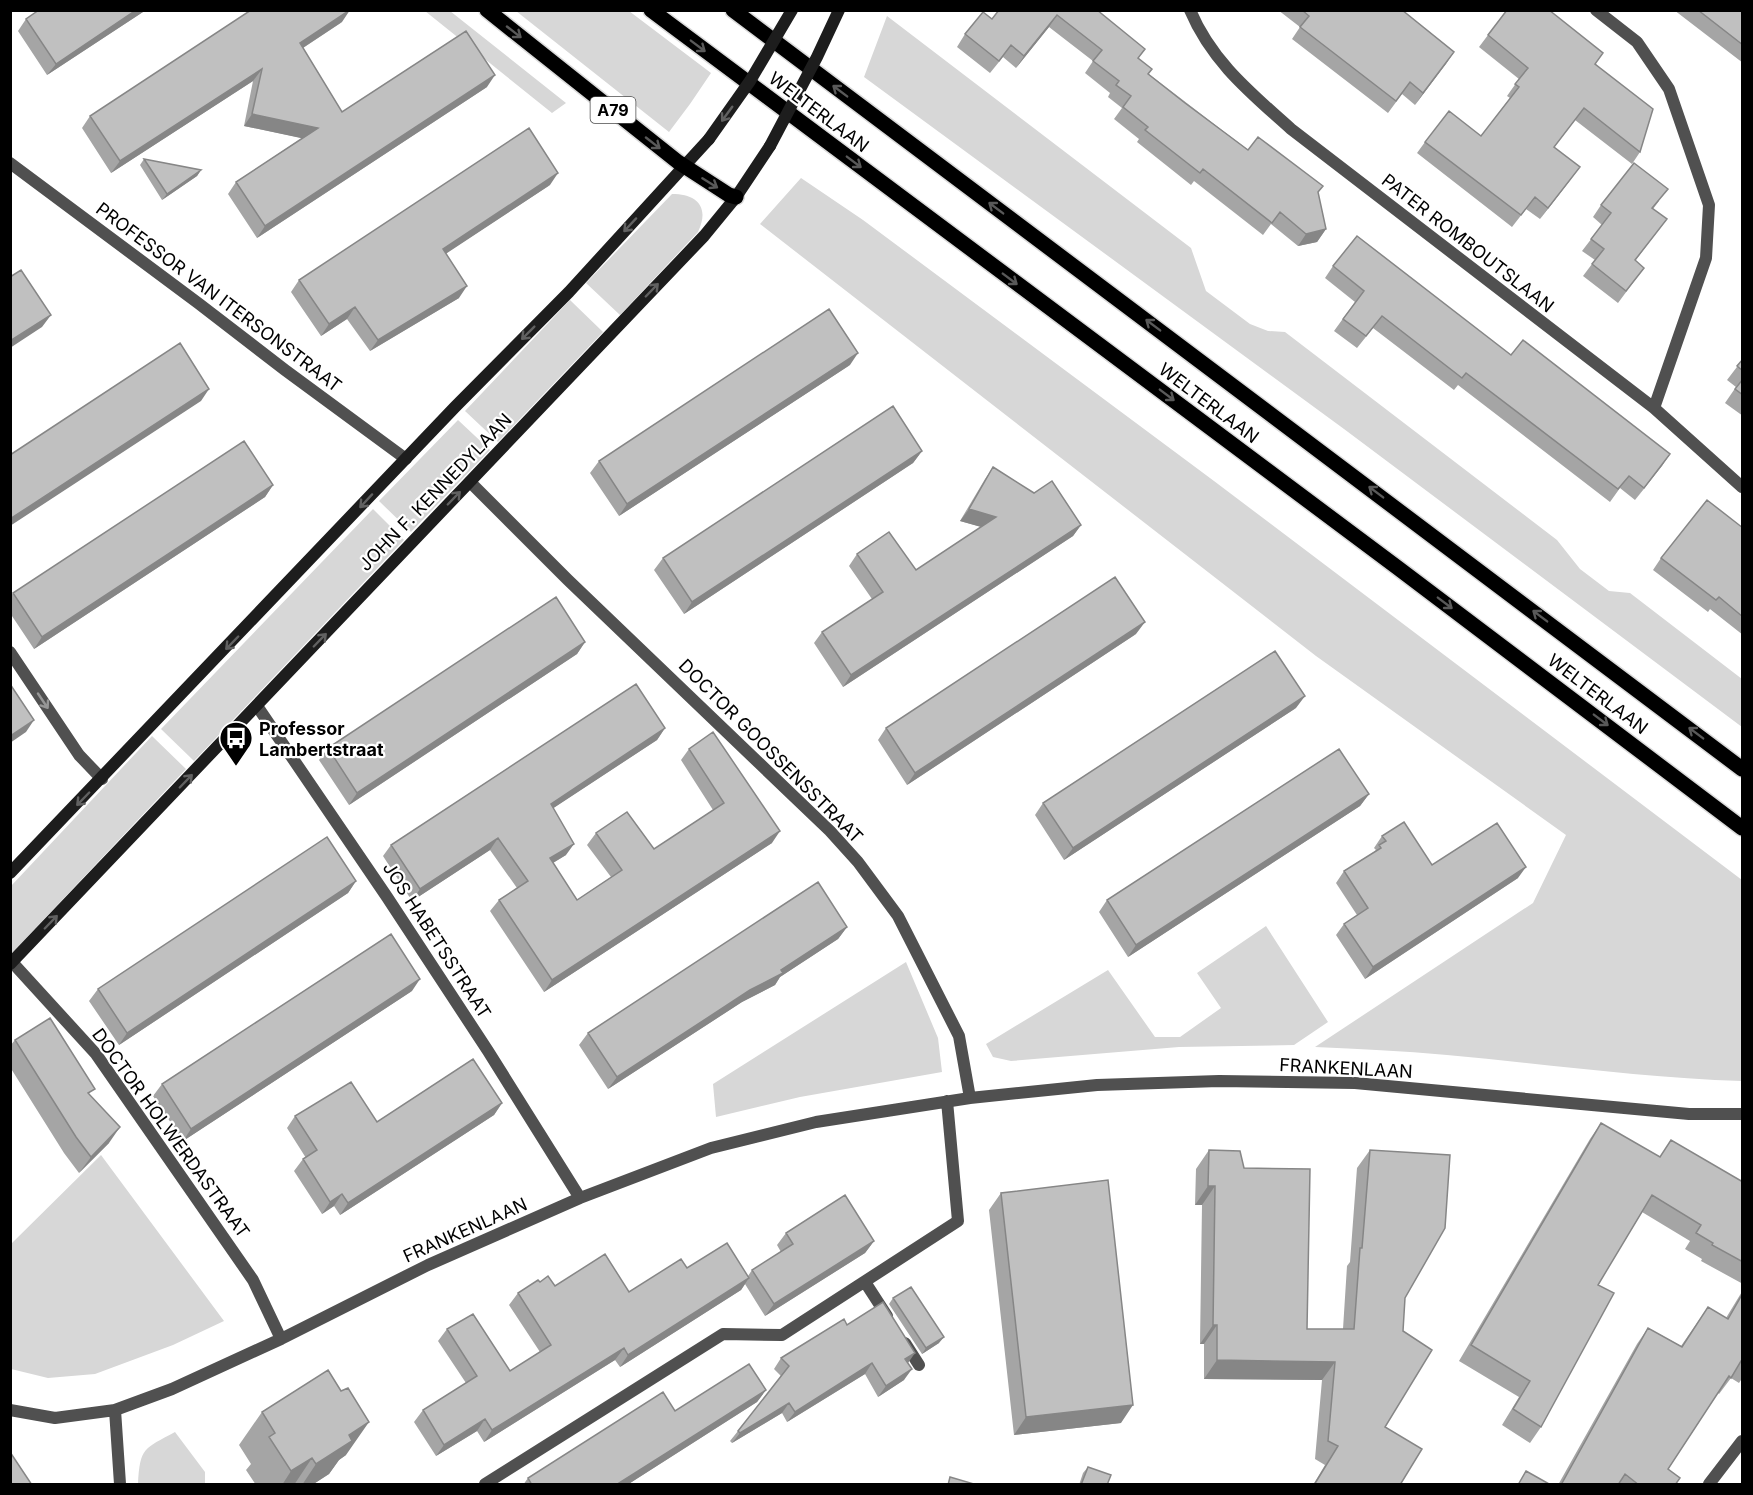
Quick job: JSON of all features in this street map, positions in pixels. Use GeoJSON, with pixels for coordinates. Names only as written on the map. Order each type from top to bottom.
{"type":"FeatureCollection","features":[{"type":"Feature","properties":{"kind":"main road","name":"A79"},"geometry":{"type":"LineString","coordinates":[[487,10],[684,167],[736,197]]}},
{"type":"Feature","properties":{"kind":"main road","name":"WELTERLAAN"},"geometry":{"type":"LineString","coordinates":[[651,10],[1743,828]]}},
{"type":"Feature","properties":{"kind":"main road","name":"WELTERLAAN"},"geometry":{"type":"LineString","coordinates":[[733,10],[1743,769]]}},
{"type":"Feature","properties":{"kind":"street"},"geometry":{"type":"LineString","coordinates":[[10,873],[569,292],[684,167],[709,139],[750,81],[792,10]]}},
{"type":"Feature","properties":{"kind":"street","name":"JOHN F. KENNEDYLAAN"},"geometry":{"type":"LineString","coordinates":[[11,963],[704,236],[753,173],[791,108],[839,10]]}},
{"type":"Feature","properties":{"kind":"street","name":"PATER ROMBOUTSLAAN"},"geometry":{"type":"LineString","coordinates":[[1190,10],[1212,49],[1235,78],[1291,129],[1654,408],[1743,487]]}},
{"type":"Feature","properties":{"kind":"street"},"geometry":{"type":"LineString","coordinates":[[1596,10],[1636,42],[1670,89],[1709,205],[1706,258],[1654,408]]}},
{"type":"Feature","properties":{"kind":"street","name":"PROFESSOR VAN ITERSONSTRAAT"},"geometry":{"type":"LineString","coordinates":[[10,163],[406,459]]}},
{"type":"Feature","properties":{"kind":"street","name":"DOCTOR GOOSSENSSTRAAT"},"geometry":{"type":"LineString","coordinates":[[470,482],[568,580],[830,831],[858,862],[898,916],[959,1036],[970,1098]]}},
{"type":"Feature","properties":{"kind":"street"},"geometry":{"type":"LineString","coordinates":[[10,652],[79,755],[102,779]]}},
{"type":"Feature","properties":{"kind":"street","name":"JOS HABETSSTRAAT"},"geometry":{"type":"LineString","coordinates":[[256,706],[387,897],[488,1051],[580,1198]]}},
{"type":"Feature","properties":{"kind":"street","name":"DOCTOR HOLWERDASTRAAT"},"geometry":{"type":"LineString","coordinates":[[11,963],[96,1054],[253,1280],[281,1339]]}},
{"type":"Feature","properties":{"kind":"street","name":"FRANKENLAAN"},"geometry":{"type":"LineString","coordinates":[[10,1410],[55,1418],[115,1410],[172,1389],[281,1339],[428,1265],[580,1198],[711,1148],[816,1122],[947,1101],[1097,1085],[1219,1081],[1355,1083],[1689,1114],[1743,1114]]}},
{"type":"Feature","properties":{"kind":"street"},"geometry":{"type":"LineString","coordinates":[[485,1485],[723,1334],[782,1335],[958,1221],[947,1101]]}},
{"type":"Feature","properties":{"kind":"street"},"geometry":{"type":"LineString","coordinates":[[865,1282],[919,1365]]}},
{"type":"Feature","properties":{"kind":"street"},"geometry":{"type":"LineString","coordinates":[[115,1410],[120,1485]]}},
{"type":"Feature","properties":{"kind":"street"},"geometry":{"type":"LineString","coordinates":[[1709,1485],[1743,1441]]}},
{"type":"Feature","properties":{"kind":"shaded area"},"geometry":{"type":"Polygon","coordinates":[[[425,11],[450,11],[566,103],[552,113],[425,11]]]}},
{"type":"Feature","properties":{"kind":"shaded area"},"geometry":{"type":"Polygon","coordinates":[[[516,11],[629,11],[711,73],[669,132],[516,11]]]}},
{"type":"Feature","properties":{"kind":"shaded area"},"geometry":{"type":"Polygon","coordinates":[[[887,16],[1191,248],[1206,291],[1250,324],[1268,331],[1285,332],[1557,540],[1580,569],[1609,591],[1630,593],[1742,679],[1742,727],[1344,429],[864,77],[887,16]]]}},
{"type":"Feature","properties":{"kind":"shaded area"},"geometry":{"type":"Polygon","coordinates":[[[801,178],[863,220],[1214,481],[1742,880],[1742,1081],[1632,1074],[1381,1050],[1315,1047],[1533,903],[1566,835],[1316,656],[760,224],[801,178]]]}},
{"type":"Feature","properties":{"kind":"shaded area"},"geometry":{"type":"Polygon","coordinates":[[[672,194],[688,196],[699,204],[703,216],[698,232],[620,315],[586,283],[672,194]]]}},
{"type":"Feature","properties":{"kind":"shaded area"},"geometry":{"type":"Polygon","coordinates":[[[570,300],[603,332],[498,442],[465,411],[570,300]]]}},
{"type":"Feature","properties":{"kind":"shaded area"},"geometry":{"type":"Polygon","coordinates":[[[458,420],[490,450],[411,532],[379,501],[458,420]]]}},
{"type":"Feature","properties":{"kind":"shaded area"},"geometry":{"type":"Polygon","coordinates":[[[373,509],[404,540],[194,761],[161,729],[373,509]]]}},
{"type":"Feature","properties":{"kind":"shaded area"},"geometry":{"type":"Polygon","coordinates":[[[152,736],[186,769],[11,954],[11,886],[152,736]]]}},
{"type":"Feature","properties":{"kind":"shaded area"},"geometry":{"type":"Polygon","coordinates":[[[1266,926],[1328,1022],[1294,1045],[1179,1047],[1011,1061],[993,1057],[986,1044],[1108,970],[1155,1037],[1180,1037],[1221,1008],[1197,973],[1266,926]]]}},
{"type":"Feature","properties":{"kind":"shaded area"},"geometry":{"type":"Polygon","coordinates":[[[906,962],[938,1038],[942,1072],[800,1097],[716,1117],[713,1084],[906,962]]]}},
{"type":"Feature","properties":{"kind":"shaded area"},"geometry":{"type":"Polygon","coordinates":[[[101,1155],[224,1321],[173,1345],[95,1374],[48,1378],[11,1369],[11,1244],[101,1155]]]}},
{"type":"Feature","properties":{"kind":"shaded area"},"geometry":{"type":"Polygon","coordinates":[[[175,1432],[205,1472],[205,1484],[138,1484],[142,1456],[150,1446],[175,1432]]]}},
{"type":"Feature","properties":{"kind":"building"},"geometry":{"type":"Polygon","coordinates":[[[39,10],[136,10],[56,64],[26,19],[39,10]]]}},
{"type":"Feature","properties":{"kind":"building"},"geometry":{"type":"Polygon","coordinates":[[[251,10],[350,10],[300,43],[342,112],[466,31],[495,75],[265,226],[236,182],[318,128],[252,114],[262,69],[120,161],[90,116],[251,10]]]}},
{"type":"Feature","properties":{"kind":"building"},"geometry":{"type":"Polygon","coordinates":[[[999,10],[1097,10],[1145,49],[1138,58],[1152,69],[1148,74],[1185,103],[1248,150],[1258,137],[1323,186],[1318,192],[1326,229],[1306,234],[1280,212],[1272,223],[1203,169],[1200,173],[1145,130],[1148,127],[1123,107],[1131,96],[1116,85],[1119,81],[1093,61],[1102,50],[1057,15],[1024,56],[1011,45],[999,61],[965,34],[983,12],[992,19],[999,10]]]}},
{"type":"Feature","properties":{"kind":"building"},"geometry":{"type":"Polygon","coordinates":[[[1302,10],[1402,10],[1454,52],[1423,93],[1410,82],[1396,101],[1300,27],[1309,16],[1302,10]]]}},
{"type":"Feature","properties":{"kind":"building"},"geometry":{"type":"Polygon","coordinates":[[[1507,10],[1549,10],[1603,53],[1595,64],[1653,109],[1640,152],[1584,108],[1554,147],[1580,167],[1548,208],[1535,197],[1521,215],[1425,142],[1449,111],[1481,136],[1519,87],[1515,84],[1528,68],[1488,35],[1507,10]]]}},
{"type":"Feature","properties":{"kind":"building"},"geometry":{"type":"Polygon","coordinates":[[[1698,10],[1743,10],[1743,45],[1698,10]]]}},
{"type":"Feature","properties":{"kind":"building"},"geometry":{"type":"Polygon","coordinates":[[[529,128],[558,173],[443,249],[467,286],[378,340],[355,307],[329,324],[299,280],[529,128]]]}},
{"type":"Feature","properties":{"kind":"building"},"geometry":{"type":"Polygon","coordinates":[[[144,159],[201,170],[167,194],[144,159]]]}},
{"type":"Feature","properties":{"kind":"building"},"geometry":{"type":"Polygon","coordinates":[[[1634,163],[1668,189],[1652,208],[1667,219],[1635,260],[1644,268],[1626,291],[1592,264],[1604,249],[1591,239],[1611,213],[1601,205],[1634,163]]]}},
{"type":"Feature","properties":{"kind":"building"},"geometry":{"type":"Polygon","coordinates":[[[1357,236],[1511,355],[1523,340],[1670,454],[1644,488],[1629,476],[1618,489],[1466,373],[1462,378],[1382,316],[1366,336],[1343,319],[1364,291],[1333,266],[1357,236]]]}},
{"type":"Feature","properties":{"kind":"building"},"geometry":{"type":"Polygon","coordinates":[[[21,270],[51,315],[10,341],[10,277],[21,270]]]}},
{"type":"Feature","properties":{"kind":"building"},"geometry":{"type":"Polygon","coordinates":[[[829,309],[858,353],[627,504],[599,461],[829,309]]]}},
{"type":"Feature","properties":{"kind":"building"},"geometry":{"type":"Polygon","coordinates":[[[180,343],[209,389],[10,519],[10,455],[180,343]]]}},
{"type":"Feature","properties":{"kind":"building"},"geometry":{"type":"Polygon","coordinates":[[[1743,359],[1743,371],[1737,366],[1743,359]]]}},
{"type":"Feature","properties":{"kind":"building"},"geometry":{"type":"Polygon","coordinates":[[[1743,379],[1743,395],[1735,389],[1743,379]]]}},
{"type":"Feature","properties":{"kind":"building"},"geometry":{"type":"Polygon","coordinates":[[[893,406],[922,451],[692,602],[663,558],[893,406]]]}},
{"type":"Feature","properties":{"kind":"building"},"geometry":{"type":"Polygon","coordinates":[[[244,441],[273,485],[42,637],[13,593],[244,441]]]}},
{"type":"Feature","properties":{"kind":"building"},"geometry":{"type":"Polygon","coordinates":[[[993,467],[1034,493],[1052,481],[1081,525],[851,675],[822,632],[883,592],[857,554],[889,532],[916,570],[996,517],[969,509],[993,467]]]}},
{"type":"Feature","properties":{"kind":"building"},"geometry":{"type":"Polygon","coordinates":[[[1707,500],[1743,528],[1743,617],[1719,597],[1716,600],[1661,558],[1707,500]]]}},
{"type":"Feature","properties":{"kind":"building"},"geometry":{"type":"Polygon","coordinates":[[[1115,577],[1145,622],[915,773],[886,728],[1115,577]]]}},
{"type":"Feature","properties":{"kind":"building"},"geometry":{"type":"Polygon","coordinates":[[[556,597],[585,642],[357,793],[328,748],[556,597]]]}},
{"type":"Feature","properties":{"kind":"building"},"geometry":{"type":"Polygon","coordinates":[[[1275,651],[1305,696],[1073,848],[1043,803],[1275,651]]]}},
{"type":"Feature","properties":{"kind":"building"},"geometry":{"type":"Polygon","coordinates":[[[10,684],[34,720],[10,736],[10,684]]]}},
{"type":"Feature","properties":{"kind":"building"},"geometry":{"type":"Polygon","coordinates":[[[636,684],[665,728],[551,804],[574,844],[550,858],[577,900],[622,870],[596,833],[627,812],[654,849],[724,803],[689,749],[713,732],[780,831],[552,980],[499,900],[528,881],[498,838],[420,889],[391,845],[636,684]]]}},
{"type":"Feature","properties":{"kind":"building"},"geometry":{"type":"Polygon","coordinates":[[[1339,749],[1369,794],[1136,945],[1107,900],[1339,749]]]}},
{"type":"Feature","properties":{"kind":"building"},"geometry":{"type":"Polygon","coordinates":[[[1404,822],[1432,865],[1497,823],[1526,867],[1373,967],[1344,924],[1368,908],[1344,871],[1381,848],[1379,845],[1386,841],[1382,836],[1404,822]]]}},
{"type":"Feature","properties":{"kind":"building"},"geometry":{"type":"Polygon","coordinates":[[[327,837],[356,881],[127,1033],[98,989],[327,837]]]}},
{"type":"Feature","properties":{"kind":"building"},"geometry":{"type":"Polygon","coordinates":[[[818,882],[847,927],[781,970],[783,973],[750,990],[617,1077],[588,1033],[818,882]]]}},
{"type":"Feature","properties":{"kind":"building"},"geometry":{"type":"Polygon","coordinates":[[[391,934],[420,979],[191,1129],[162,1084],[391,934]]]}},
{"type":"Feature","properties":{"kind":"building"},"geometry":{"type":"Polygon","coordinates":[[[50,1018],[95,1089],[88,1093],[120,1127],[91,1157],[15,1040],[50,1018]]]}},
{"type":"Feature","properties":{"kind":"building"},"geometry":{"type":"Polygon","coordinates":[[[473,1059],[502,1103],[348,1203],[342,1194],[330,1202],[303,1159],[317,1150],[295,1116],[351,1082],[377,1122],[473,1059]]]}},
{"type":"Feature","properties":{"kind":"building"},"geometry":{"type":"Polygon","coordinates":[[[1601,1123],[1660,1157],[1671,1140],[1743,1182],[1743,1262],[1712,1245],[1713,1243],[1696,1233],[1701,1225],[1652,1195],[1598,1285],[1614,1293],[1541,1427],[1513,1409],[1530,1381],[1471,1345],[1601,1123]]]}},
{"type":"Feature","properties":{"kind":"building"},"geometry":{"type":"Polygon","coordinates":[[[1209,1150],[1240,1151],[1244,1168],[1310,1169],[1307,1329],[1354,1329],[1370,1150],[1450,1155],[1445,1228],[1405,1298],[1403,1331],[1432,1350],[1385,1427],[1422,1449],[1400,1485],[1314,1485],[1338,1446],[1328,1441],[1335,1362],[1217,1360],[1217,1325],[1213,1325],[1215,1186],[1208,1186],[1209,1150]]]}},
{"type":"Feature","properties":{"kind":"building"},"geometry":{"type":"Polygon","coordinates":[[[1108,1180],[1133,1405],[1026,1417],[1001,1193],[1108,1180]]]}},
{"type":"Feature","properties":{"kind":"building"},"geometry":{"type":"Polygon","coordinates":[[[845,1195],[874,1241],[774,1304],[752,1270],[793,1244],[786,1233],[845,1195]]]}},
{"type":"Feature","properties":{"kind":"building"},"geometry":{"type":"Polygon","coordinates":[[[727,1243],[749,1278],[628,1355],[624,1348],[492,1430],[485,1419],[444,1445],[423,1410],[477,1376],[447,1329],[473,1314],[510,1371],[551,1345],[518,1293],[538,1280],[540,1282],[548,1276],[555,1286],[605,1254],[629,1292],[681,1259],[687,1268],[727,1243]]]}},
{"type":"Feature","properties":{"kind":"building"},"geometry":{"type":"Polygon","coordinates":[[[911,1287],[944,1337],[926,1348],[893,1298],[911,1287]]]}},
{"type":"Feature","properties":{"kind":"building"},"geometry":{"type":"Polygon","coordinates":[[[1743,1293],[1743,1362],[1741,1361],[1731,1378],[1729,1376],[1668,1469],[1680,1478],[1675,1485],[1639,1485],[1625,1474],[1618,1485],[1561,1485],[1648,1328],[1682,1347],[1708,1307],[1728,1319],[1743,1293]]]}},
{"type":"Feature","properties":{"kind":"building"},"geometry":{"type":"Polygon","coordinates":[[[883,1302],[915,1353],[905,1359],[912,1369],[886,1386],[872,1363],[795,1412],[789,1403],[740,1433],[738,1431],[789,1366],[781,1358],[844,1319],[847,1325],[883,1302]]]}},
{"type":"Feature","properties":{"kind":"building"},"geometry":{"type":"Polygon","coordinates":[[[749,1364],[766,1390],[616,1485],[532,1485],[528,1478],[663,1392],[675,1411],[749,1364]]]}},
{"type":"Feature","properties":{"kind":"building"},"geometry":{"type":"Polygon","coordinates":[[[328,1370],[341,1391],[348,1388],[369,1422],[349,1435],[352,1441],[316,1464],[312,1458],[291,1471],[269,1437],[275,1433],[262,1412],[328,1370]]]}},
{"type":"Feature","properties":{"kind":"building"},"geometry":{"type":"Polygon","coordinates":[[[10,1452],[32,1485],[10,1485],[10,1452]]]}},
{"type":"Feature","properties":{"kind":"building"},"geometry":{"type":"Polygon","coordinates":[[[1088,1467],[1111,1475],[1107,1485],[1081,1485],[1088,1467]]]}},
{"type":"Feature","properties":{"kind":"building"},"geometry":{"type":"Polygon","coordinates":[[[1526,1471],[1551,1485],[1518,1485],[1526,1471]]]}},
{"type":"Feature","properties":{"kind":"building"},"geometry":{"type":"Polygon","coordinates":[[[950,1477],[974,1484],[974,1485],[948,1485],[950,1477]]]}},
{"type":"Feature","properties":{"kind":"place","name":"Professor Lambertstraat"},"geometry":{"type":"Point","coordinates":[236,767]}}]}
